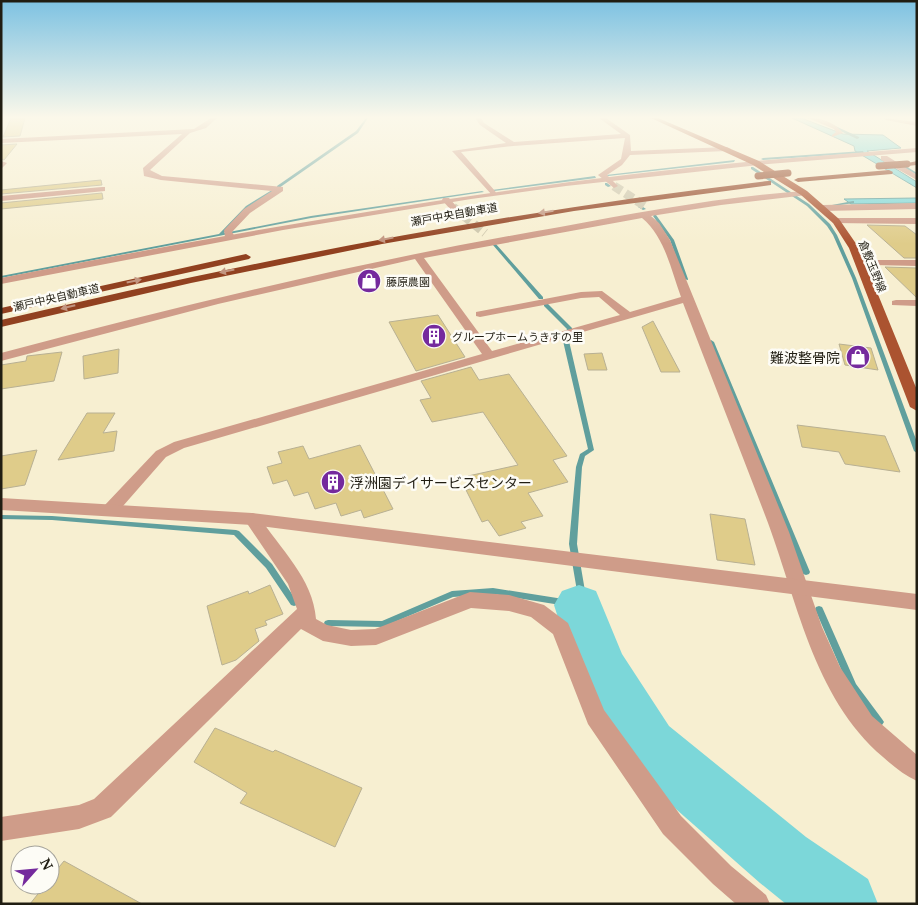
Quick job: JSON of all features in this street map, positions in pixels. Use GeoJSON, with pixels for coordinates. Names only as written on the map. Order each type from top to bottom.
{"type":"FeatureCollection","features":[{"type":"Feature","properties":{"kind":"highway","name":"瀬戸中央自動車道"},"geometry":{"type":"LineString","coordinates":[[364,234],[577,198],[758,176],[917,163]]}},
{"type":"Feature","properties":{"kind":"highway","name":"瀬戸中央自動車道"},"geometry":{"type":"LineString","coordinates":[[1,324],[202,277],[421,233],[578,207],[768,183],[917,170]]}},
{"type":"Feature","properties":{"kind":"highway","name":"瀬戸中央自動車道"},"geometry":{"type":"LineString","coordinates":[[1,311],[260,254]]}},
{"type":"Feature","properties":{"kind":"main road","name":"倉敷玉野線"},"geometry":{"type":"LineString","coordinates":[[750,160],[823,208],[836,221],[854,248],[917,407]]}},
{"type":"Feature","properties":{"kind":"street"},"geometry":{"type":"LineString","coordinates":[[157,160],[146,170],[147,174],[161,178],[280,189],[247,212],[229,235]]}},
{"type":"Feature","properties":{"kind":"street"},"geometry":{"type":"LineString","coordinates":[[463,160],[492,193]]}},
{"type":"Feature","properties":{"kind":"street"},"geometry":{"type":"LineString","coordinates":[[614,186],[604,179],[602,175],[624,160]]}},
{"type":"Feature","properties":{"kind":"street"},"geometry":{"type":"LineString","coordinates":[[1,281],[229,235],[446,200],[604,179],[781,160]]}},
{"type":"Feature","properties":{"kind":"street"},"geometry":{"type":"LineString","coordinates":[[886,160],[917,178]]}},
{"type":"Feature","properties":{"kind":"street"},"geometry":{"type":"LineString","coordinates":[[1,163],[3,163],[1,167]]}},
{"type":"Feature","properties":{"kind":"street"},"geometry":{"type":"LineString","coordinates":[[1,198],[102,189]]}},
{"type":"Feature","properties":{"kind":"street"},"geometry":{"type":"LineString","coordinates":[[1,357],[192,307],[418,256],[644,210],[656,213],[801,193]]}},
{"type":"Feature","properties":{"kind":"street"},"geometry":{"type":"LineString","coordinates":[[446,200],[453,207]]}},
{"type":"Feature","properties":{"kind":"street"},"geometry":{"type":"LineString","coordinates":[[823,208],[917,206]]}},
{"type":"Feature","properties":{"kind":"street"},"geometry":{"type":"LineString","coordinates":[[644,210],[665,240],[686,299],[780,533],[813,628],[833,676],[858,717],[880,740],[917,769]]}},
{"type":"Feature","properties":{"kind":"street"},"geometry":{"type":"LineString","coordinates":[[836,221],[917,221]]}},
{"type":"Feature","properties":{"kind":"street"},"geometry":{"type":"LineString","coordinates":[[485,233],[494,241]]}},
{"type":"Feature","properties":{"kind":"street"},"geometry":{"type":"LineString","coordinates":[[418,256],[490,357]]}},
{"type":"Feature","properties":{"kind":"street"},"geometry":{"type":"LineString","coordinates":[[878,263],[917,263]]}},
{"type":"Feature","properties":{"kind":"street"},"geometry":{"type":"LineString","coordinates":[[480,314],[582,295],[602,294],[628,315]]}},
{"type":"Feature","properties":{"kind":"street"},"geometry":{"type":"LineString","coordinates":[[110,510],[154,460],[161,454],[179,446],[686,299]]}},
{"type":"Feature","properties":{"kind":"street"},"geometry":{"type":"LineString","coordinates":[[896,303],[917,303]]}},
{"type":"Feature","properties":{"kind":"street"},"geometry":{"type":"LineString","coordinates":[[1,504],[252,519],[800,589],[917,602]]}},
{"type":"Feature","properties":{"kind":"street"},"geometry":{"type":"LineString","coordinates":[[252,519],[261,535],[288,567],[301,589],[308,610],[307,623],[323,632],[352,638],[376,637],[470,600],[508,602],[537,611],[561,629],[596,717],[626,763],[667,817],[722,875],[756,904]]}},
{"type":"Feature","properties":{"kind":"street"},"geometry":{"type":"LineString","coordinates":[[1,829],[79,817],[102,808],[308,610]]}},
{"type":"Feature","properties":{"kind":"water"},"geometry":{"type":"Polygon","coordinates":[[[870,160],[882,160],[917,182],[917,188],[870,160]]]}},
{"type":"Feature","properties":{"kind":"water"},"geometry":{"type":"Polygon","coordinates":[[[917,198],[917,203],[851,204],[844,199],[917,198]]]}},
{"type":"Feature","properties":{"kind":"building"},"geometry":{"type":"Polygon","coordinates":[[[101,180],[102,185],[1,194],[1,190],[101,180]]]}},
{"type":"Feature","properties":{"kind":"building"},"geometry":{"type":"Polygon","coordinates":[[[102,193],[103,199],[1,209],[1,203],[102,193]]]}},
{"type":"Feature","properties":{"kind":"building"},"geometry":{"type":"Polygon","coordinates":[[[867,225],[905,226],[917,235],[917,258],[904,258],[867,225]]]}},
{"type":"Feature","properties":{"kind":"building"},"geometry":{"type":"Polygon","coordinates":[[[885,267],[917,268],[917,298],[885,267]]]}},
{"type":"Feature","properties":{"kind":"building","name":"グループホームうきすの里"},"geometry":{"type":"Polygon","coordinates":[[[438,315],[465,357],[416,371],[389,322],[438,315]]]}},
{"type":"Feature","properties":{"kind":"building"},"geometry":{"type":"Polygon","coordinates":[[[653,321],[680,372],[661,372],[642,327],[653,321]]]}},
{"type":"Feature","properties":{"kind":"building","name":"難波整骨院"},"geometry":{"type":"Polygon","coordinates":[[[839,344],[871,348],[878,370],[845,365],[839,344]]]}},
{"type":"Feature","properties":{"kind":"building"},"geometry":{"type":"Polygon","coordinates":[[[119,349],[118,373],[84,379],[83,356],[119,349]]]}},
{"type":"Feature","properties":{"kind":"building"},"geometry":{"type":"Polygon","coordinates":[[[62,352],[54,381],[1,389],[1,365],[26,361],[27,356],[62,352]]]}},
{"type":"Feature","properties":{"kind":"building"},"geometry":{"type":"Polygon","coordinates":[[[602,353],[607,370],[588,370],[584,354],[602,353]]]}},
{"type":"Feature","properties":{"kind":"building"},"geometry":{"type":"Polygon","coordinates":[[[471,367],[479,380],[509,374],[567,456],[553,460],[568,482],[528,493],[543,516],[521,522],[526,528],[499,536],[488,520],[482,522],[466,490],[476,488],[468,476],[518,465],[483,412],[432,422],[420,400],[431,398],[421,381],[471,367]]]}},
{"type":"Feature","properties":{"kind":"building"},"geometry":{"type":"Polygon","coordinates":[[[87,413],[115,413],[103,433],[117,431],[114,451],[58,460],[87,413]]]}},
{"type":"Feature","properties":{"kind":"building"},"geometry":{"type":"Polygon","coordinates":[[[797,425],[885,436],[900,472],[845,464],[839,452],[802,447],[797,425]]]}},
{"type":"Feature","properties":{"kind":"building","name":"浮洲園デイサービスセンター"},"geometry":{"type":"Polygon","coordinates":[[[360,445],[393,509],[364,518],[361,510],[341,516],[336,503],[315,509],[308,492],[294,496],[287,480],[273,484],[267,467],[282,463],[278,452],[303,446],[309,459],[360,445]]]}},
{"type":"Feature","properties":{"kind":"building"},"geometry":{"type":"Polygon","coordinates":[[[37,450],[25,485],[1,489],[1,456],[37,450]]]}},
{"type":"Feature","properties":{"kind":"building"},"geometry":{"type":"Polygon","coordinates":[[[710,514],[745,519],[755,565],[717,560],[710,514]]]}},
{"type":"Feature","properties":{"kind":"building"},"geometry":{"type":"Polygon","coordinates":[[[270,585],[283,614],[265,621],[267,625],[255,629],[259,641],[236,660],[222,665],[207,606],[248,591],[249,594],[270,585]]]}},
{"type":"Feature","properties":{"kind":"building"},"geometry":{"type":"Polygon","coordinates":[[[215,728],[273,752],[275,750],[362,788],[335,847],[240,803],[247,793],[194,762],[215,728]]]}},
{"type":"Feature","properties":{"kind":"building"},"geometry":{"type":"Polygon","coordinates":[[[64,861],[142,904],[30,904],[37,895],[60,895],[60,866],[64,861]]]}},
{"type":"Feature","properties":{"kind":"waterway"},"geometry":{"type":"LineString","coordinates":[[278,187],[316,160]]}},
{"type":"Feature","properties":{"kind":"waterway"},"geometry":{"type":"LineString","coordinates":[[608,175],[734,161]]}},
{"type":"Feature","properties":{"kind":"waterway"},"geometry":{"type":"LineString","coordinates":[[900,164],[917,174]]}},
{"type":"Feature","properties":{"kind":"waterway"},"geometry":{"type":"LineString","coordinates":[[752,168],[808,205],[829,225],[835,235],[854,278],[917,451]]}},
{"type":"Feature","properties":{"kind":"waterway"},"geometry":{"type":"LineString","coordinates":[[494,190],[595,177]]}},
{"type":"Feature","properties":{"kind":"waterway"},"geometry":{"type":"LineString","coordinates":[[220,235],[247,207],[272,191]]}},
{"type":"Feature","properties":{"kind":"waterway"},"geometry":{"type":"LineString","coordinates":[[220,235],[311,217],[482,192]]}},
{"type":"Feature","properties":{"kind":"waterway"},"geometry":{"type":"LineString","coordinates":[[834,205],[853,202]]}},
{"type":"Feature","properties":{"kind":"waterway"},"geometry":{"type":"LineString","coordinates":[[639,206],[644,209]]}},
{"type":"Feature","properties":{"kind":"waterway"},"geometry":{"type":"LineString","coordinates":[[655,216],[672,240],[686,279]]}},
{"type":"Feature","properties":{"kind":"waterway"},"geometry":{"type":"LineString","coordinates":[[1,277],[220,235]]}},
{"type":"Feature","properties":{"kind":"waterway"},"geometry":{"type":"LineString","coordinates":[[494,244],[541,298]]}},
{"type":"Feature","properties":{"kind":"waterway"},"geometry":{"type":"LineString","coordinates":[[546,305],[570,329],[568,331]]}},
{"type":"Feature","properties":{"kind":"waterway"},"geometry":{"type":"LineString","coordinates":[[328,623],[383,624],[452,594],[493,591],[579,605],[581,591],[573,544],[579,467],[582,455],[591,450],[566,341]]}},
{"type":"Feature","properties":{"kind":"waterway"},"geometry":{"type":"LineString","coordinates":[[711,342],[806,572]]}},
{"type":"Feature","properties":{"kind":"waterway"},"geometry":{"type":"LineString","coordinates":[[1,517],[52,518],[236,533],[269,566],[294,603]]}},
{"type":"Feature","properties":{"kind":"waterway"},"geometry":{"type":"LineString","coordinates":[[579,605],[600,665],[648,746],[783,860],[843,904]]}},
{"type":"Feature","properties":{"kind":"waterway"},"geometry":{"type":"LineString","coordinates":[[819,609],[853,687],[879,722]]}},
{"type":"Feature","properties":{"kind":"tunnel"},"geometry":{"type":"LineString","coordinates":[[614,186],[645,206]]}},
{"type":"Feature","properties":{"kind":"tunnel"},"geometry":{"type":"LineString","coordinates":[[453,207],[485,233]]}},
{"type":"Feature","properties":{"kind":"place","name":"藤原農園"},"geometry":{"type":"Point","coordinates":[369,281]}},
{"type":"Feature","properties":{"kind":"place","name":"グループホームうきすの里"},"geometry":{"type":"Point","coordinates":[434,336]}},
{"type":"Feature","properties":{"kind":"place","name":"難波整骨院"},"geometry":{"type":"Point","coordinates":[858,357]}},
{"type":"Feature","properties":{"kind":"place","name":"浮洲園デイサービスセンター"},"geometry":{"type":"Point","coordinates":[333,482]}}]}
